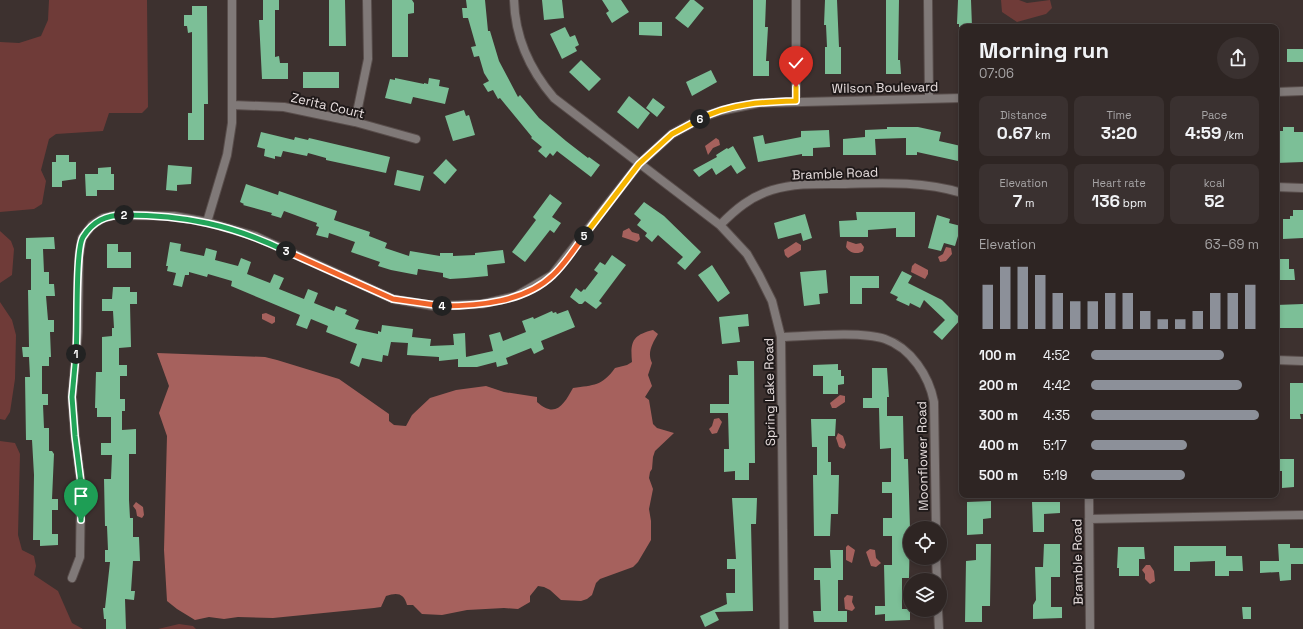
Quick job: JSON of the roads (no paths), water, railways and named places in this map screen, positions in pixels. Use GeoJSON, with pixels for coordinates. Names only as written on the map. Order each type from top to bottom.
{"type":"FeatureCollection","features":[{"type":"Feature","properties":{"kind":"street"},"geometry":{"type":"LineString","coordinates":[[207,222],[227,155],[232,123],[234,105],[232,0]]}},
{"type":"Feature","properties":{"kind":"street"},"geometry":{"type":"LineString","coordinates":[[355,122],[368,59],[367,0]]}},
{"type":"Feature","properties":{"kind":"street","name":"Spring Lake Road"},"geometry":{"type":"LineString","coordinates":[[514,0],[518,34],[531,67],[540,82],[554,98],[720,225],[747,254],[772,302],[781,337],[784,629]]}},
{"type":"Feature","properties":{"kind":"street"},"geometry":{"type":"LineString","coordinates":[[796,0],[796,101]]}},
{"type":"Feature","properties":{"kind":"street"},"geometry":{"type":"LineString","coordinates":[[928,0],[929,98]]}},
{"type":"Feature","properties":{"kind":"street"},"geometry":{"type":"LineString","coordinates":[[1279,92],[1303,91]]}},
{"type":"Feature","properties":{"kind":"street","name":"Wilson Boulevard"},"geometry":{"type":"LineString","coordinates":[[72,578],[80,557],[81,483],[72,397],[78,332],[79,256],[82,238],[92,225],[103,218],[116,215],[174,216],[207,222],[255,236],[393,299],[433,306],[482,304],[516,296],[541,284],[552,275],[639,164],[672,134],[703,117],[737,106],[759,103],[959,98]]}},
{"type":"Feature","properties":{"kind":"street","name":"Zerita Court"},"geometry":{"type":"LineString","coordinates":[[234,105],[284,107],[355,122],[416,139]]}},
{"type":"Feature","properties":{"kind":"street","name":"Bramble Road"},"geometry":{"type":"LineString","coordinates":[[720,225],[740,205],[756,196],[790,186],[908,183],[944,187],[959,192]]}},
{"type":"Feature","properties":{"kind":"street"},"geometry":{"type":"LineString","coordinates":[[1279,187],[1303,188]]}},
{"type":"Feature","properties":{"kind":"street","name":"Moonflower Road"},"geometry":{"type":"LineString","coordinates":[[781,337],[876,337],[893,343],[910,357],[923,372],[932,391],[934,402],[936,521]]}},
{"type":"Feature","properties":{"kind":"street"},"geometry":{"type":"LineString","coordinates":[[1279,360],[1303,362]]}},
{"type":"Feature","properties":{"kind":"street","name":"Bramble Road"},"geometry":{"type":"LineString","coordinates":[[1088,498],[1090,629]]}},
{"type":"Feature","properties":{"kind":"street"},"geometry":{"type":"LineString","coordinates":[[1089,519],[1303,515]]}},
{"type":"Feature","properties":{"kind":"street"},"geometry":{"type":"LineString","coordinates":[[938,617],[939,629]]}}]}
